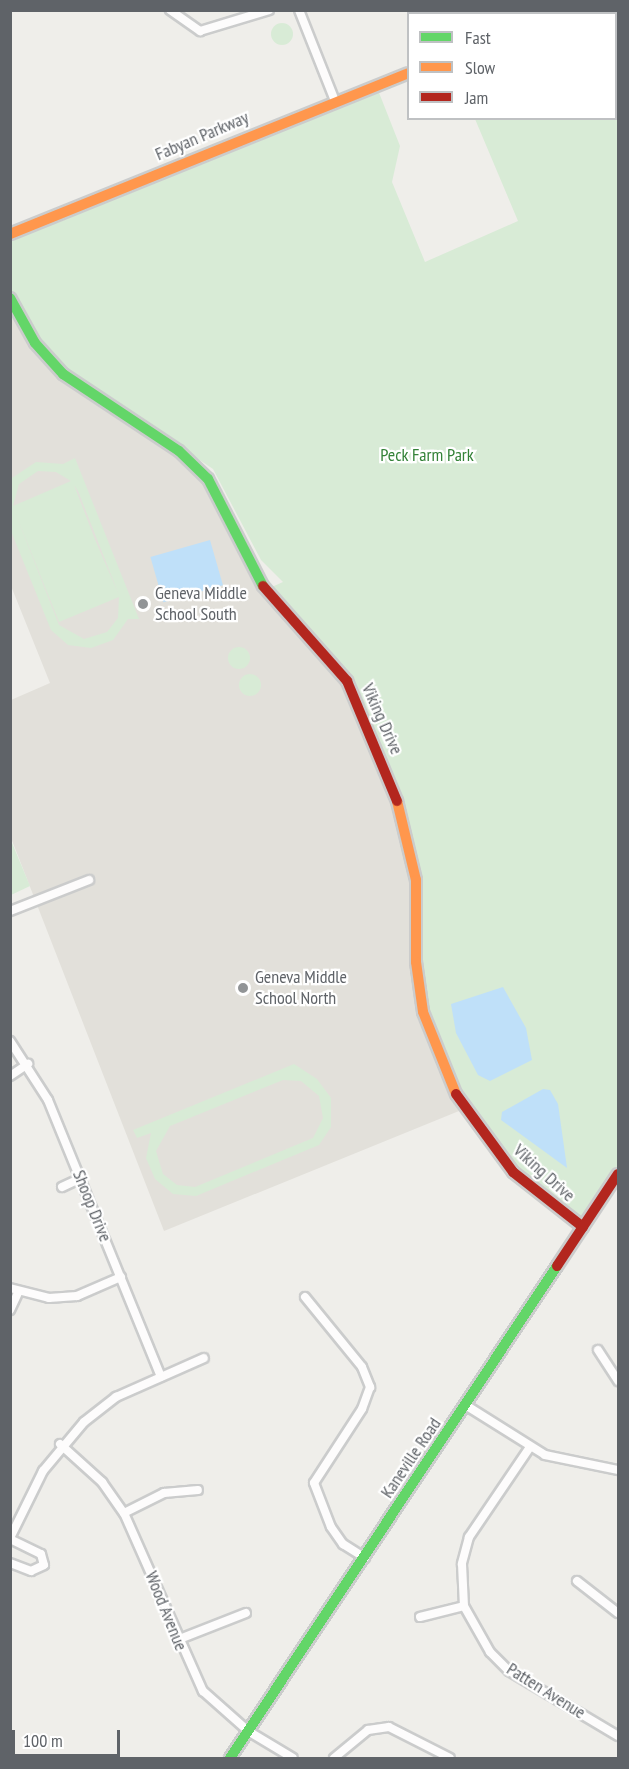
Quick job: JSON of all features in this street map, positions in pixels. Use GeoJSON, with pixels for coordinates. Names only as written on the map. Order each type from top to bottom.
{"type":"FeatureCollection","features":[{"type":"Feature","properties":{"kind":"main road","name":"Fabyan Parkway"},"geometry":{"type":"LineString","coordinates":[[10,234],[407,73]]}},
{"type":"Feature","properties":{"kind":"main road","name":"Viking Drive"},"geometry":{"type":"LineString","coordinates":[[10,298],[35,343],[63,374],[179,451],[208,478],[269,597],[347,681],[404,818],[416,880],[416,962],[423,1011],[442,1065],[464,1110],[513,1172],[583,1227]]}},
{"type":"Feature","properties":{"kind":"main road","name":"Kaneville Road"},"geometry":{"type":"LineString","coordinates":[[230,1758],[467,1406],[618,1174]]}},
{"type":"Feature","properties":{"kind":"street"},"geometry":{"type":"LineString","coordinates":[[170,10],[200,31],[269,10]]}},
{"type":"Feature","properties":{"kind":"street"},"geometry":{"type":"LineString","coordinates":[[299,10],[335,101]]}},
{"type":"Feature","properties":{"kind":"street"},"geometry":{"type":"LineString","coordinates":[[10,911],[89,880]]}},
{"type":"Feature","properties":{"kind":"street","name":"Shoop Drive"},"geometry":{"type":"LineString","coordinates":[[10,1041],[28,1064],[81,1178],[161,1377]]}},
{"type":"Feature","properties":{"kind":"street"},"geometry":{"type":"LineString","coordinates":[[10,1076],[28,1064]]}},
{"type":"Feature","properties":{"kind":"street"},"geometry":{"type":"LineString","coordinates":[[62,1187],[81,1178]]}},
{"type":"Feature","properties":{"kind":"street"},"geometry":{"type":"LineString","coordinates":[[10,1288],[18,1293],[77,1296],[121,1277]]}},
{"type":"Feature","properties":{"kind":"street"},"geometry":{"type":"LineString","coordinates":[[10,1310],[18,1293]]}},
{"type":"Feature","properties":{"kind":"street"},"geometry":{"type":"LineString","coordinates":[[305,1297],[362,1366],[370,1387],[362,1409],[314,1483],[331,1527],[343,1544],[365,1558]]}},
{"type":"Feature","properties":{"kind":"street"},"geometry":{"type":"LineString","coordinates":[[598,1350],[618,1381]]}},
{"type":"Feature","properties":{"kind":"street"},"geometry":{"type":"LineString","coordinates":[[10,1563],[36,1571],[44,1565],[41,1554],[10,1538],[60,1444],[116,1397],[204,1358]]}},
{"type":"Feature","properties":{"kind":"street"},"geometry":{"type":"LineString","coordinates":[[467,1406],[530,1447],[566,1462],[618,1470]]}},
{"type":"Feature","properties":{"kind":"street","name":"Wood Avenue"},"geometry":{"type":"LineString","coordinates":[[60,1444],[102,1482],[124,1513],[177,1640],[203,1691],[248,1731],[292,1758]]}},
{"type":"Feature","properties":{"kind":"street","name":"Patten Avenue"},"geometry":{"type":"LineString","coordinates":[[530,1447],[469,1537],[462,1564],[464,1606],[490,1652],[509,1671],[618,1736]]}},
{"type":"Feature","properties":{"kind":"street"},"geometry":{"type":"LineString","coordinates":[[124,1513],[164,1493],[198,1490]]}},
{"type":"Feature","properties":{"kind":"street"},"geometry":{"type":"LineString","coordinates":[[577,1581],[618,1613]]}},
{"type":"Feature","properties":{"kind":"street"},"geometry":{"type":"LineString","coordinates":[[420,1617],[464,1606]]}},
{"type":"Feature","properties":{"kind":"street"},"geometry":{"type":"LineString","coordinates":[[177,1640],[246,1612]]}},
{"type":"Feature","properties":{"kind":"street"},"geometry":{"type":"LineString","coordinates":[[334,1758],[368,1730],[390,1727],[450,1758]]}},
{"type":"Feature","properties":{"kind":"shaded area"},"geometry":{"type":"Polygon","coordinates":[[[10,305],[203,476],[224,509],[262,596],[341,677],[401,818],[459,1111],[164,1231],[11,838],[11,700],[50,683],[11,586],[10,305]]]}},
{"type":"Feature","properties":{"kind":"green space","name":"Peck Farm Park"},"geometry":{"type":"Polygon","coordinates":[[[618,11],[618,1176],[583,1227],[545,1201],[464,1110],[423,1011],[412,850],[347,681],[265,590],[283,582],[261,560],[213,469],[51,361],[11,289],[10,234],[376,85],[400,146],[392,182],[425,262],[518,221],[475,120],[617,120],[617,12],[567,12],[618,11]]]}},
{"type":"Feature","properties":{"kind":"green space"},"geometry":{"type":"Polygon","coordinates":[[[282,23],[290,26],[293,34],[290,42],[282,45],[274,42],[271,34],[274,26],[282,23]]]}},
{"type":"Feature","properties":{"kind":"green space"},"geometry":{"type":"Polygon","coordinates":[[[75,458],[139,619],[128,619],[113,640],[91,648],[68,645],[51,630],[11,531],[12,478],[36,462],[63,464],[75,458]],[[38,471],[19,484],[13,506],[71,481],[56,472],[38,471]],[[74,485],[96,542],[119,595],[74,485]],[[13,507],[59,625],[84,639],[107,632],[118,618],[119,597],[59,622],[13,507]]]}},
{"type":"Feature","properties":{"kind":"green space"},"geometry":{"type":"Polygon","coordinates":[[[235,647],[243,647],[250,654],[250,662],[243,669],[235,669],[228,662],[228,654],[235,647]]]}},
{"type":"Feature","properties":{"kind":"green space"},"geometry":{"type":"Polygon","coordinates":[[[246,674],[254,674],[261,681],[261,689],[254,696],[246,696],[239,689],[239,681],[246,674]]]}},
{"type":"Feature","properties":{"kind":"green space"},"geometry":{"type":"Polygon","coordinates":[[[10,838],[30,886],[11,895],[10,895],[10,838]]]}},
{"type":"Feature","properties":{"kind":"green space"},"geometry":{"type":"Polygon","coordinates":[[[294,1064],[317,1079],[331,1098],[331,1127],[319,1145],[196,1196],[173,1194],[155,1179],[146,1158],[151,1133],[137,1138],[133,1130],[294,1064]],[[283,1080],[170,1126],[156,1151],[163,1174],[177,1185],[195,1187],[313,1138],[323,1118],[319,1096],[301,1081],[283,1080]]]}},
{"type":"Feature","properties":{"kind":"water"},"geometry":{"type":"Polygon","coordinates":[[[210,540],[223,585],[163,602],[150,557],[210,540]]]}},
{"type":"Feature","properties":{"kind":"water"},"geometry":{"type":"Polygon","coordinates":[[[503,987],[526,1028],[532,1060],[490,1081],[478,1075],[456,1033],[451,1004],[503,987]]]}},
{"type":"Feature","properties":{"kind":"water"},"geometry":{"type":"Polygon","coordinates":[[[543,1089],[550,1090],[558,1104],[567,1168],[501,1120],[502,1112],[543,1089]]]}},
{"type":"Feature","properties":{"kind":"traffic: fast"},"geometry":{"type":"LineString","coordinates":[[10,298],[35,343],[63,374],[179,451],[208,479],[263,586]]}},
{"type":"Feature","properties":{"kind":"traffic: fast"},"geometry":{"type":"LineString","coordinates":[[230,1758],[557,1266]]}},
{"type":"Feature","properties":{"kind":"traffic: slow"},"geometry":{"type":"LineString","coordinates":[[567,12],[571,10]]}},
{"type":"Feature","properties":{"kind":"traffic: slow"},"geometry":{"type":"LineString","coordinates":[[10,234],[407,73]]}},
{"type":"Feature","properties":{"kind":"traffic: slow"},"geometry":{"type":"LineString","coordinates":[[397,801],[416,880],[416,962],[423,1012],[456,1094]]}},
{"type":"Feature","properties":{"kind":"traffic: jam"},"geometry":{"type":"LineString","coordinates":[[263,586],[347,681],[397,801]]}},
{"type":"Feature","properties":{"kind":"traffic: jam"},"geometry":{"type":"LineString","coordinates":[[456,1094],[513,1172],[583,1227]]}},
{"type":"Feature","properties":{"kind":"traffic: jam"},"geometry":{"type":"LineString","coordinates":[[557,1266],[618,1174]]}},
{"type":"Feature","properties":{"kind":"place","name":"Geneva Middle School South"},"geometry":{"type":"Point","coordinates":[143,604]}},
{"type":"Feature","properties":{"kind":"place","name":"Geneva Middle School North"},"geometry":{"type":"Point","coordinates":[243,988]}}]}
